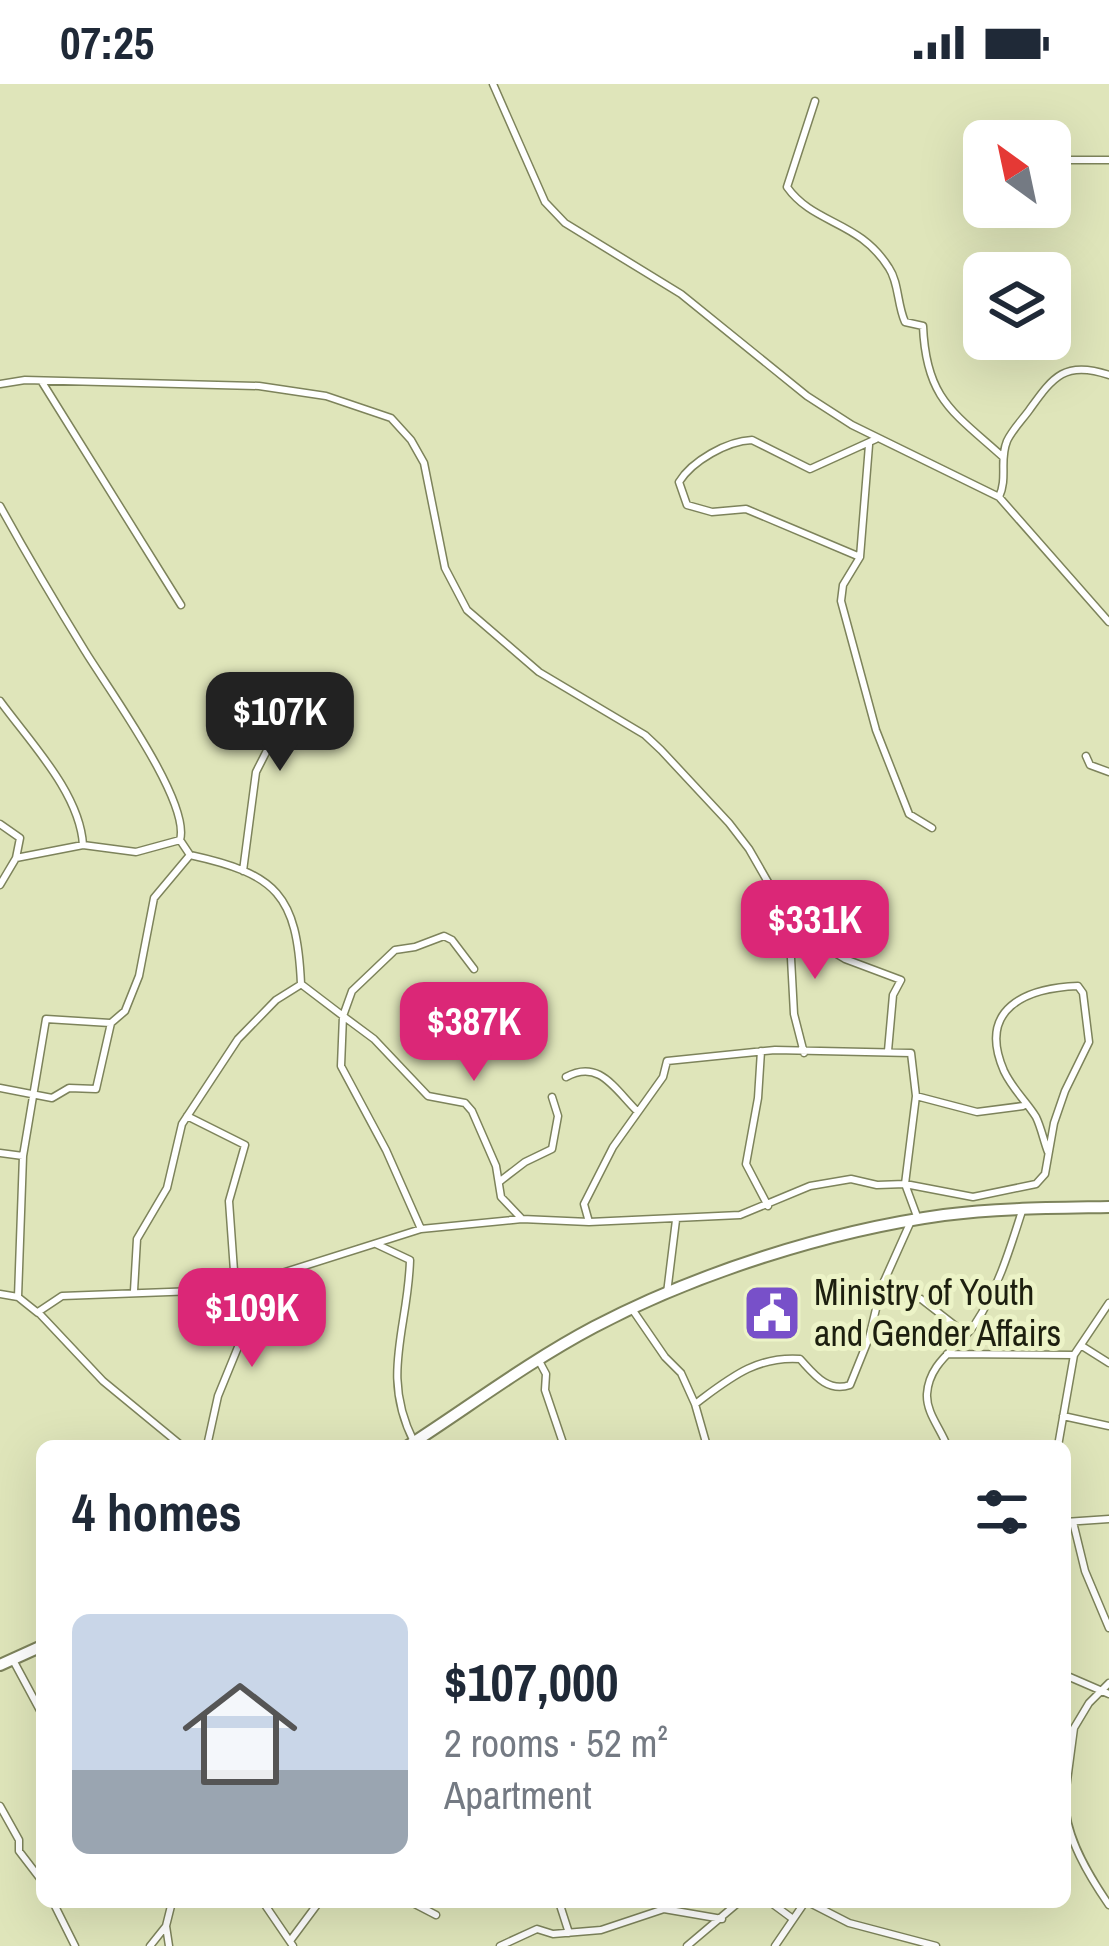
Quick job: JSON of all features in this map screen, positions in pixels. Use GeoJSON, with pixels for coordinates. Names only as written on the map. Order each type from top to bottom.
{"type":"FeatureCollection","features":[{"type":"Feature","properties":{"kind":"highway"},"geometry":{"type":"LineString","coordinates":[[417,1440],[538,1359],[632,1308],[776,1256],[915,1220],[1023,1208],[1109,1207]]}},
{"type":"Feature","properties":{"kind":"highway"},"geometry":{"type":"LineString","coordinates":[[6,1662],[36,1649]]}},
{"type":"Feature","properties":{"kind":"street"},"geometry":{"type":"LineString","coordinates":[[493,84],[545,202],[565,223],[681,294],[807,396],[877,438],[1000,497],[1109,622]]}},
{"type":"Feature","properties":{"kind":"street"},"geometry":{"type":"LineString","coordinates":[[815,101],[788,188],[800,205],[854,230],[876,251],[892,272],[906,324],[914,321],[923,326],[932,384],[947,405],[1004,457]]}},
{"type":"Feature","properties":{"kind":"street"},"geometry":{"type":"LineString","coordinates":[[1071,160],[1109,160]]}},
{"type":"Feature","properties":{"kind":"street"},"geometry":{"type":"LineString","coordinates":[[1000,497],[1006,482],[1007,441],[1043,387],[1070,372],[1109,375]]}},
{"type":"Feature","properties":{"kind":"street"},"geometry":{"type":"LineString","coordinates":[[42,382],[181,605]]}},
{"type":"Feature","properties":{"kind":"street"},"geometry":{"type":"LineString","coordinates":[[0,384],[259,386],[326,395],[391,418],[424,463],[445,568],[467,610],[539,673],[645,735],[661,750],[749,849],[788,917],[829,951],[901,980],[893,994],[888,1051]]}},
{"type":"Feature","properties":{"kind":"street"},"geometry":{"type":"LineString","coordinates":[[860,557],[746,509],[700,510],[687,505],[679,482],[692,466],[742,440],[752,440],[810,469],[877,438]]}},
{"type":"Feature","properties":{"kind":"street"},"geometry":{"type":"LineString","coordinates":[[869,445],[860,557],[843,585],[841,601],[876,730],[909,814],[932,828]]}},
{"type":"Feature","properties":{"kind":"street"},"geometry":{"type":"LineString","coordinates":[[0,506],[159,771],[177,810],[183,832],[180,840]]}},
{"type":"Feature","properties":{"kind":"street"},"geometry":{"type":"LineString","coordinates":[[243,871],[256,772],[286,711],[297,700],[347,695]]}},
{"type":"Feature","properties":{"kind":"street"},"geometry":{"type":"LineString","coordinates":[[0,701],[58,783],[75,815],[83,845]]}},
{"type":"Feature","properties":{"kind":"street"},"geometry":{"type":"LineString","coordinates":[[1086,756],[1090,765],[1109,772]]}},
{"type":"Feature","properties":{"kind":"street"},"geometry":{"type":"LineString","coordinates":[[0,824],[20,838],[16,858],[0,885]]}},
{"type":"Feature","properties":{"kind":"street"},"geometry":{"type":"LineString","coordinates":[[16,858],[83,845],[136,852],[180,840]]}},
{"type":"Feature","properties":{"kind":"street"},"geometry":{"type":"LineString","coordinates":[[180,840],[190,855],[226,861],[269,886],[288,905],[297,934],[301,985],[374,1039],[428,1096],[465,1103],[472,1111],[501,1197],[522,1220]]}},
{"type":"Feature","properties":{"kind":"street"},"geometry":{"type":"LineString","coordinates":[[0,1088],[52,1098],[68,1088],[96,1089],[111,1023],[134,992],[154,898],[190,855]]}},
{"type":"Feature","properties":{"kind":"street"},"geometry":{"type":"LineString","coordinates":[[788,917],[794,1014],[804,1053]]}},
{"type":"Feature","properties":{"kind":"street"},"geometry":{"type":"LineString","coordinates":[[422,1228],[340,1066],[343,1016],[352,991],[394,950],[443,936],[452,940],[474,969]]}},
{"type":"Feature","properties":{"kind":"street"},"geometry":{"type":"LineString","coordinates":[[134,1291],[137,1239],[167,1188],[187,1116],[249,1027],[276,1000],[301,985]]}},
{"type":"Feature","properties":{"kind":"street"},"geometry":{"type":"LineString","coordinates":[[38,1312],[62,1296],[196,1291],[263,1280],[422,1228],[522,1220],[740,1215],[821,1183],[851,1179],[973,1197],[1036,1184],[1045,1174],[1065,1091],[1089,1042],[1087,1011],[1078,986],[1030,994],[1002,1013],[999,1055],[1024,1106],[1035,1114],[1048,1152]]}},
{"type":"Feature","properties":{"kind":"street"},"geometry":{"type":"LineString","coordinates":[[18,1297],[23,1156],[46,1019],[111,1023]]}},
{"type":"Feature","properties":{"kind":"street"},"geometry":{"type":"LineString","coordinates":[[760,1051],[758,1098],[746,1164],[768,1206]]}},
{"type":"Feature","properties":{"kind":"street"},"geometry":{"type":"LineString","coordinates":[[589,1222],[584,1204],[613,1147],[663,1077],[664,1064],[671,1058],[760,1051],[912,1055],[916,1096],[905,1184],[915,1220],[884,1281],[850,1385],[843,1388],[824,1382],[800,1358],[771,1360],[734,1374],[695,1404]]}},
{"type":"Feature","properties":{"kind":"street"},"geometry":{"type":"LineString","coordinates":[[566,1078],[581,1069],[596,1072],[637,1112]]}},
{"type":"Feature","properties":{"kind":"street"},"geometry":{"type":"LineString","coordinates":[[916,1096],[977,1112],[1024,1106]]}},
{"type":"Feature","properties":{"kind":"street"},"geometry":{"type":"LineString","coordinates":[[499,1182],[552,1149],[558,1116],[552,1097]]}},
{"type":"Feature","properties":{"kind":"street"},"geometry":{"type":"LineString","coordinates":[[187,1116],[244,1145],[229,1201],[235,1285]]}},
{"type":"Feature","properties":{"kind":"street"},"geometry":{"type":"LineString","coordinates":[[0,1153],[23,1156]]}},
{"type":"Feature","properties":{"kind":"street"},"geometry":{"type":"LineString","coordinates":[[947,1440],[927,1396],[935,1369],[966,1334],[994,1286],[1023,1208]]}},
{"type":"Feature","properties":{"kind":"street"},"geometry":{"type":"LineString","coordinates":[[667,1294],[676,1220]]}},
{"type":"Feature","properties":{"kind":"street"},"geometry":{"type":"LineString","coordinates":[[376,1244],[410,1260],[396,1380],[410,1440]]}},
{"type":"Feature","properties":{"kind":"street"},"geometry":{"type":"LineString","coordinates":[[208,1440],[218,1396],[245,1330],[242,1312],[263,1280]]}},
{"type":"Feature","properties":{"kind":"street"},"geometry":{"type":"LineString","coordinates":[[884,1281],[894,1296],[921,1299],[966,1334]]}},
{"type":"Feature","properties":{"kind":"street"},"geometry":{"type":"LineString","coordinates":[[0,1294],[18,1297],[38,1312],[103,1381],[173,1440]]}},
{"type":"Feature","properties":{"kind":"street"},"geometry":{"type":"LineString","coordinates":[[1059,1440],[1074,1355],[1109,1303]]}},
{"type":"Feature","properties":{"kind":"street"},"geometry":{"type":"LineString","coordinates":[[632,1308],[677,1368],[705,1440]]}},
{"type":"Feature","properties":{"kind":"street"},"geometry":{"type":"LineString","coordinates":[[1080,1345],[1109,1363]]}},
{"type":"Feature","properties":{"kind":"street"},"geometry":{"type":"LineString","coordinates":[[946,1354],[1074,1355]]}},
{"type":"Feature","properties":{"kind":"street"},"geometry":{"type":"LineString","coordinates":[[538,1359],[562,1440]]}},
{"type":"Feature","properties":{"kind":"street"},"geometry":{"type":"LineString","coordinates":[[1063,1416],[1109,1426]]}},
{"type":"Feature","properties":{"kind":"street"},"geometry":{"type":"LineString","coordinates":[[1071,1522],[1109,1519]]}},
{"type":"Feature","properties":{"kind":"street"},"geometry":{"type":"LineString","coordinates":[[1071,1528],[1109,1628]]}},
{"type":"Feature","properties":{"kind":"street"},"geometry":{"type":"LineString","coordinates":[[6,1662],[36,1705]]}},
{"type":"Feature","properties":{"kind":"street"},"geometry":{"type":"LineString","coordinates":[[1071,1675],[1105,1693]]}},
{"type":"Feature","properties":{"kind":"street"},"geometry":{"type":"LineString","coordinates":[[1071,1743],[1080,1715],[1105,1693],[1109,1683]]}},
{"type":"Feature","properties":{"kind":"street"},"geometry":{"type":"LineString","coordinates":[[0,1807],[20,1840],[19,1851],[36,1872]]}},
{"type":"Feature","properties":{"kind":"street"},"geometry":{"type":"LineString","coordinates":[[1071,1832],[1109,1905]]}},
{"type":"Feature","properties":{"kind":"street"},"geometry":{"type":"LineString","coordinates":[[56,1908],[75,1946]]}},
{"type":"Feature","properties":{"kind":"street"},"geometry":{"type":"LineString","coordinates":[[169,1946],[166,1926],[170,1908]]}},
{"type":"Feature","properties":{"kind":"street"},"geometry":{"type":"LineString","coordinates":[[267,1908],[291,1944],[315,1908]]}},
{"type":"Feature","properties":{"kind":"street"},"geometry":{"type":"LineString","coordinates":[[422,1908],[436,1916]]}},
{"type":"Feature","properties":{"kind":"street"},"geometry":{"type":"LineString","coordinates":[[561,1908],[569,1933]]}},
{"type":"Feature","properties":{"kind":"street"},"geometry":{"type":"LineString","coordinates":[[688,1946],[733,1908]]}},
{"type":"Feature","properties":{"kind":"street"},"geometry":{"type":"LineString","coordinates":[[779,1908],[794,1918]]}},
{"type":"Feature","properties":{"kind":"street"},"geometry":{"type":"LineString","coordinates":[[775,1946],[802,1908]]}},
{"type":"Feature","properties":{"kind":"street"},"geometry":{"type":"LineString","coordinates":[[819,1908],[853,1924],[936,1946]]}},
{"type":"Feature","properties":{"kind":"street"},"geometry":{"type":"LineString","coordinates":[[500,1946],[538,1929],[549,1933],[601,1930],[664,1909],[722,1918]]}},
{"type":"Feature","properties":{"kind":"street"},"geometry":{"type":"LineString","coordinates":[[150,1946],[166,1926]]}},
{"type":"Feature","properties":{"kind":"street"},"geometry":{"type":"LineString","coordinates":[[549,1933],[552,1946]]}},
{"type":"Feature","properties":{"kind":"place","name":"Ministry of Youth and Gender Affairs"},"geometry":{"type":"Point","coordinates":[772,1313]}}]}
